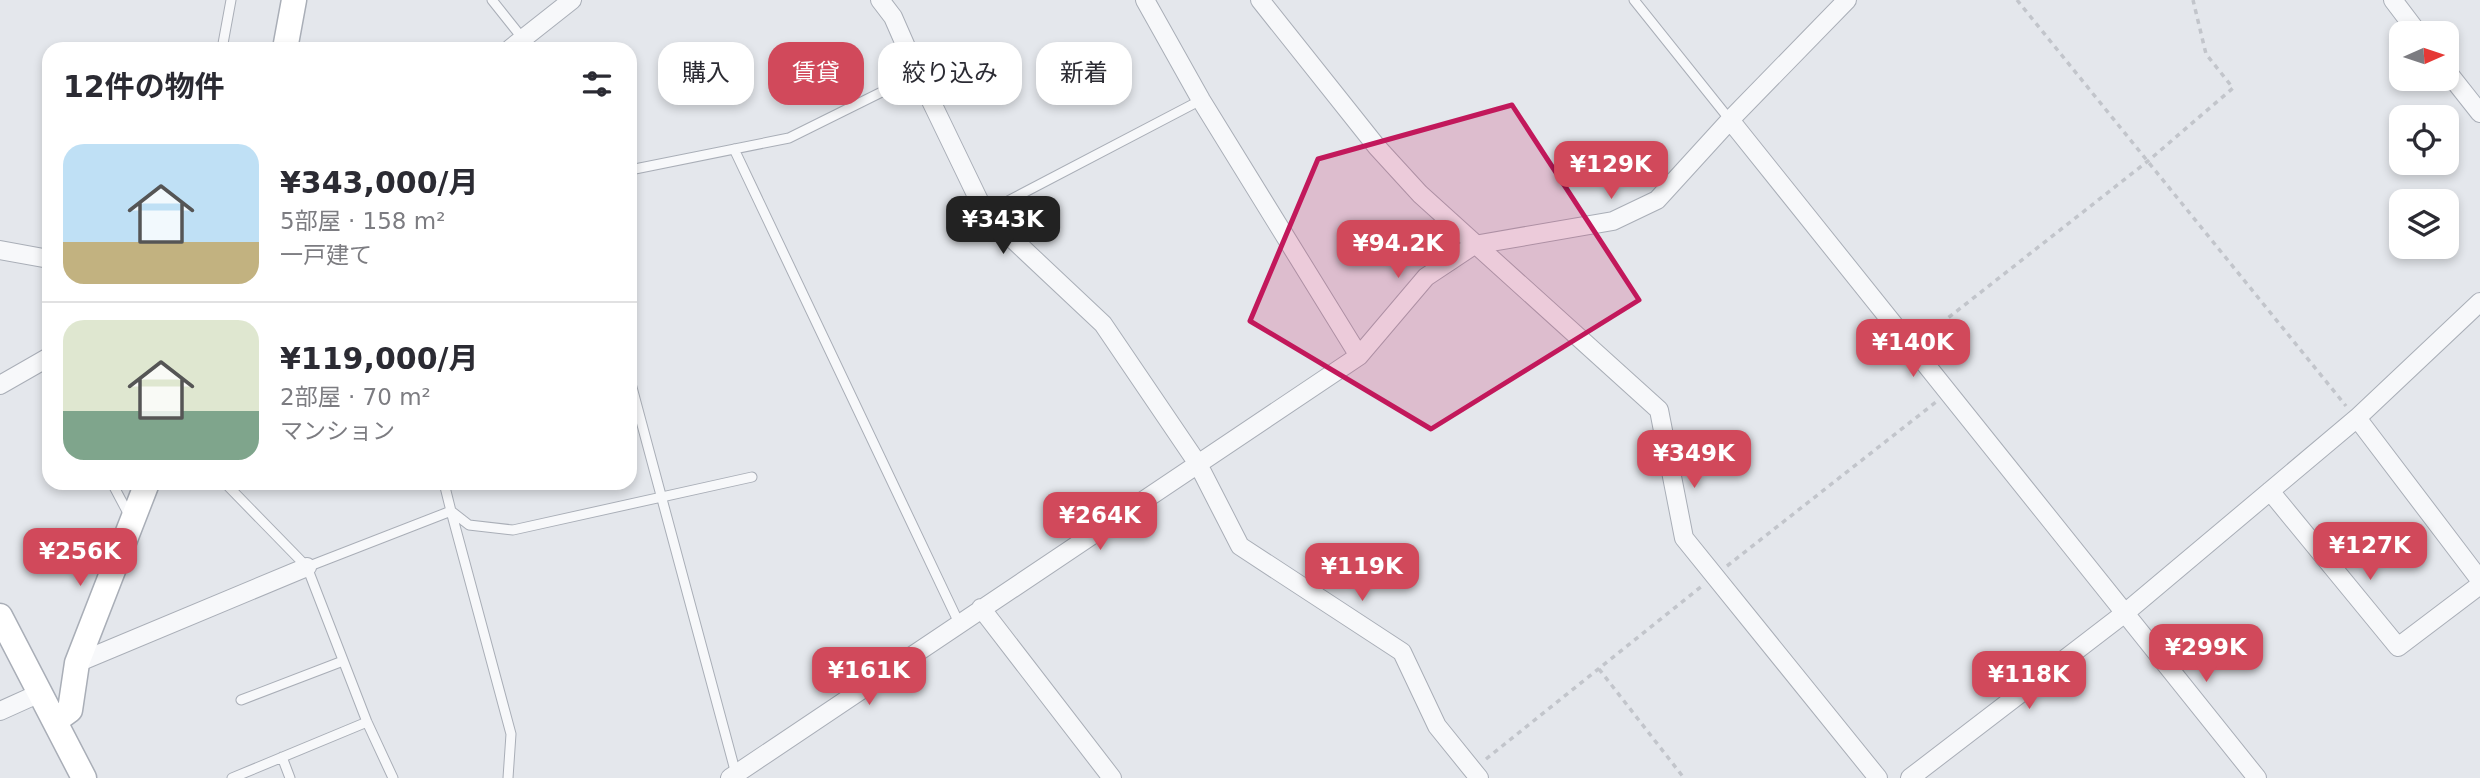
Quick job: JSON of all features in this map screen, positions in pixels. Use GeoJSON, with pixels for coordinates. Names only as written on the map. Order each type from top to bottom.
{"type":"FeatureCollection","features":[{"type":"Feature","properties":{"kind":"street"},"geometry":{"type":"LineString","coordinates":[[286,42],[294,0]]}},
{"type":"Feature","properties":{"kind":"street"},"geometry":{"type":"LineString","coordinates":[[524,42],[572,0]]}},
{"type":"Feature","properties":{"kind":"street"},"geometry":{"type":"LineString","coordinates":[[880,0],[894,17],[905,42]]}},
{"type":"Feature","properties":{"kind":"street"},"geometry":{"type":"LineString","coordinates":[[1145,0],[1201,100],[1360,356]]}},
{"type":"Feature","properties":{"kind":"street"},"geometry":{"type":"LineString","coordinates":[[1260,0],[1377,147],[1420,194],[1658,410],[1684,538],[1878,778]]}},
{"type":"Feature","properties":{"kind":"street"},"geometry":{"type":"LineString","coordinates":[[735,777],[981,608],[1360,356],[1426,277],[1474,245],[1613,221],[1657,200],[1730,120],[1847,0]]}},
{"type":"Feature","properties":{"kind":"street"},"geometry":{"type":"LineString","coordinates":[[2393,0],[2409,21]]}},
{"type":"Feature","properties":{"kind":"street"},"geometry":{"type":"LineString","coordinates":[[2459,86],[2480,113]]}},
{"type":"Feature","properties":{"kind":"street"},"geometry":{"type":"LineString","coordinates":[[933,105],[985,213],[1103,324],[1198,464],[1240,546],[1402,652],[1437,726],[1479,778]]}},
{"type":"Feature","properties":{"kind":"street"},"geometry":{"type":"LineString","coordinates":[[1730,120],[2257,778]]}},
{"type":"Feature","properties":{"kind":"street"},"geometry":{"type":"LineString","coordinates":[[0,250],[42,258]]}},
{"type":"Feature","properties":{"kind":"street"},"geometry":{"type":"LineString","coordinates":[[1910,778],[2125,613],[2357,418],[2480,302]]}},
{"type":"Feature","properties":{"kind":"street"},"geometry":{"type":"LineString","coordinates":[[0,385],[42,363]]}},
{"type":"Feature","properties":{"kind":"street"},"geometry":{"type":"LineString","coordinates":[[2270,491],[2398,647],[2480,582],[2357,418]]}},
{"type":"Feature","properties":{"kind":"street"},"geometry":{"type":"LineString","coordinates":[[55,721],[70,710],[77,663],[144,490]]}},
{"type":"Feature","properties":{"kind":"street"},"geometry":{"type":"LineString","coordinates":[[77,663],[307,567]]}},
{"type":"Feature","properties":{"kind":"street"},"geometry":{"type":"LineString","coordinates":[[981,608],[1112,778]]}},
{"type":"Feature","properties":{"kind":"street"},"geometry":{"type":"LineString","coordinates":[[0,616],[80,775]]}},
{"type":"Feature","properties":{"kind":"street"},"geometry":{"type":"LineString","coordinates":[[0,711],[40,693]]}},
{"type":"Feature","properties":{"kind":"lane"},"geometry":{"type":"LineString","coordinates":[[223,42],[231,0]]}},
{"type":"Feature","properties":{"kind":"lane"},"geometry":{"type":"LineString","coordinates":[[492,0],[519,42]]}},
{"type":"Feature","properties":{"kind":"lane"},"geometry":{"type":"LineString","coordinates":[[1634,0],[1730,120]]}},
{"type":"Feature","properties":{"kind":"lane"},"geometry":{"type":"LineString","coordinates":[[637,169],[789,138],[878,94]]}},
{"type":"Feature","properties":{"kind":"lane"},"geometry":{"type":"LineString","coordinates":[[985,213],[1201,100]]}},
{"type":"Feature","properties":{"kind":"lane"},"geometry":{"type":"LineString","coordinates":[[734,149],[959,623]]}},
{"type":"Feature","properties":{"kind":"lane"},"geometry":{"type":"LineString","coordinates":[[637,406],[735,777]]}},
{"type":"Feature","properties":{"kind":"lane"},"geometry":{"type":"LineString","coordinates":[[451,511],[469,525],[513,530],[752,477]]}},
{"type":"Feature","properties":{"kind":"lane"},"geometry":{"type":"LineString","coordinates":[[116,490],[131,519]]}},
{"type":"Feature","properties":{"kind":"lane"},"geometry":{"type":"LineString","coordinates":[[232,490],[307,567],[367,722],[393,778]]}},
{"type":"Feature","properties":{"kind":"lane"},"geometry":{"type":"LineString","coordinates":[[446,490],[511,734],[508,778]]}},
{"type":"Feature","properties":{"kind":"lane"},"geometry":{"type":"LineString","coordinates":[[307,567],[451,511]]}},
{"type":"Feature","properties":{"kind":"lane"},"geometry":{"type":"LineString","coordinates":[[241,700],[344,661]]}},
{"type":"Feature","properties":{"kind":"lane"},"geometry":{"type":"LineString","coordinates":[[232,778],[367,722]]}},
{"type":"Feature","properties":{"kind":"lane"},"geometry":{"type":"LineString","coordinates":[[282,757],[290,778]]}},
{"type":"Feature","properties":{"kind":"path"},"geometry":{"type":"LineString","coordinates":[[2017,0],[2357,418]]}},
{"type":"Feature","properties":{"kind":"path"},"geometry":{"type":"LineString","coordinates":[[1912,346],[2148,161],[2233,88],[2206,54],[2193,0]]}},
{"type":"Feature","properties":{"kind":"path"},"geometry":{"type":"LineString","coordinates":[[1599,669],[1684,778]]}},
{"type":"Feature","properties":{"kind":"highlighted area"},"geometry":{"type":"Polygon","coordinates":[[[1512,105],[1639,300],[1431,429],[1250,321],[1318,159],[1512,105]]]}}]}
